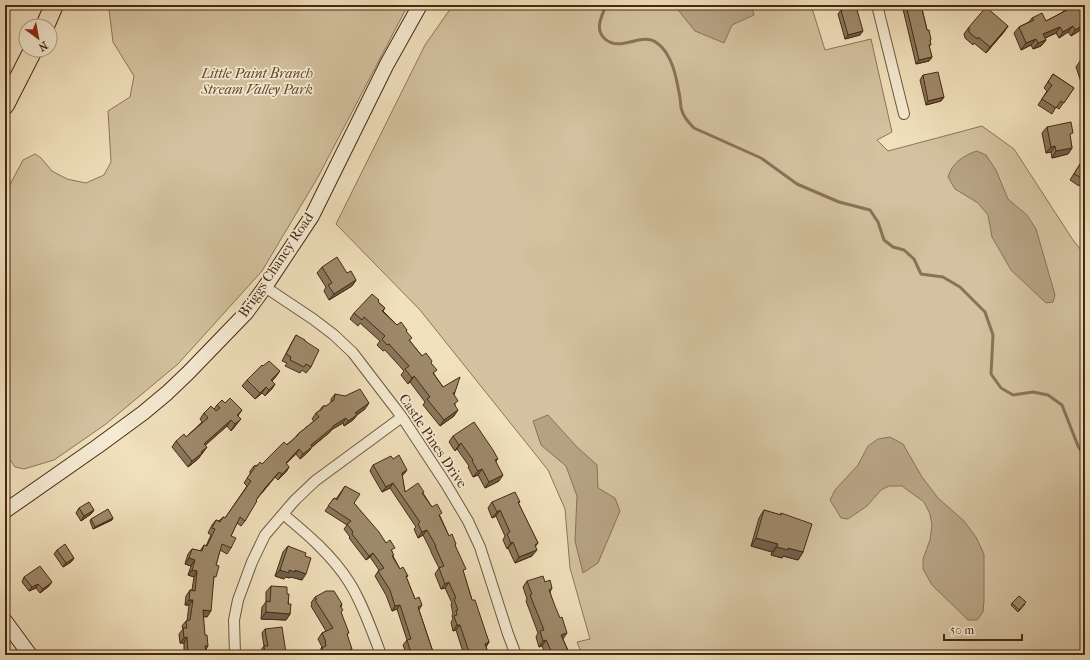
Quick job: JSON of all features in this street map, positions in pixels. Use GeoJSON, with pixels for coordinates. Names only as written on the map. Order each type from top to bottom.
{"type":"FeatureCollection","features":[{"type":"Feature","properties":{"kind":"highway"},"geometry":{"type":"LineString","coordinates":[[48,18],[54,5]]}},
{"type":"Feature","properties":{"kind":"highway"},"geometry":{"type":"LineString","coordinates":[[5,105],[29,58]]}},
{"type":"Feature","properties":{"kind":"main road","name":"Briggs Chaney Road"},"geometry":{"type":"LineString","coordinates":[[5,512],[143,413],[167,393],[246,313],[312,216],[387,64],[420,5]]}},
{"type":"Feature","properties":{"kind":"main road"},"geometry":{"type":"LineString","coordinates":[[5,621],[30,655]]}},
{"type":"Feature","properties":{"kind":"street"},"geometry":{"type":"LineString","coordinates":[[877,5],[904,114]]}},
{"type":"Feature","properties":{"kind":"street","name":"Castle Pines Drive"},"geometry":{"type":"LineString","coordinates":[[265,287],[313,319],[334,335],[353,353],[402,417],[446,484],[468,521],[482,553],[516,655]]}},
{"type":"Feature","properties":{"kind":"street"},"geometry":{"type":"LineString","coordinates":[[235,655],[234,620],[238,600],[244,580],[265,535],[295,500],[315,481],[402,417]]}},
{"type":"Feature","properties":{"kind":"street"},"geometry":{"type":"LineString","coordinates":[[283,514],[325,552],[349,581],[358,598],[381,655]]}},
{"type":"Feature","properties":{"kind":"green space","name":"Little Paint Branch Stream Valley Park"},"geometry":{"type":"Polygon","coordinates":[[[110,5],[408,5],[318,177],[262,271],[178,364],[106,424],[54,460],[24,469],[15,467],[5,452],[5,194],[23,160],[35,154],[41,158],[52,171],[67,179],[86,183],[104,175],[111,162],[108,111],[130,97],[134,76],[113,42],[109,9],[110,5]]]}},
{"type":"Feature","properties":{"kind":"green space"},"geometry":{"type":"Polygon","coordinates":[[[453,5],[811,5],[825,50],[871,39],[892,132],[877,140],[888,151],[982,126],[1014,149],[1073,240],[1085,255],[1085,655],[582,655],[577,642],[590,639],[570,568],[565,509],[548,470],[420,310],[336,224],[425,45],[453,5]]]}},
{"type":"Feature","properties":{"kind":"shaded area"},"geometry":{"type":"Polygon","coordinates":[[[674,5],[751,5],[754,15],[732,25],[724,43],[695,31],[674,5]]]}},
{"type":"Feature","properties":{"kind":"shaded area"},"geometry":{"type":"Polygon","coordinates":[[[977,151],[986,155],[996,170],[1008,199],[1027,215],[1036,229],[1055,295],[1053,302],[1046,303],[1011,270],[992,237],[988,215],[978,203],[955,189],[948,177],[952,168],[959,160],[977,151]]]}},
{"type":"Feature","properties":{"kind":"shaded area"},"geometry":{"type":"Polygon","coordinates":[[[548,415],[576,446],[597,465],[598,488],[615,498],[620,511],[598,563],[583,573],[575,541],[577,496],[566,466],[541,445],[533,421],[548,415]]]}},
{"type":"Feature","properties":{"kind":"shaded area"},"geometry":{"type":"Polygon","coordinates":[[[890,437],[903,444],[922,477],[938,498],[964,521],[976,537],[984,554],[983,612],[977,620],[968,620],[932,585],[923,569],[923,559],[930,540],[932,525],[930,514],[924,502],[902,486],[889,486],[881,490],[867,506],[848,519],[841,518],[830,500],[835,490],[858,465],[868,446],[878,439],[890,437]]]}},
{"type":"Feature","properties":{"kind":"building"},"geometry":{"type":"Polygon","coordinates":[[[906,5],[921,5],[927,30],[929,30],[931,45],[929,45],[932,57],[919,60],[906,5]]]}},
{"type":"Feature","properties":{"kind":"building"},"geometry":{"type":"Polygon","coordinates":[[[1079,5],[1085,15],[1085,18],[1081,20],[1083,25],[1075,30],[1073,26],[1063,32],[1060,27],[1043,34],[1046,40],[1038,43],[1036,39],[1026,43],[1019,27],[1034,20],[1032,18],[1042,13],[1046,21],[1069,9],[1067,6],[1079,5]]]}},
{"type":"Feature","properties":{"kind":"building"},"geometry":{"type":"Polygon","coordinates":[[[856,6],[863,31],[848,35],[841,10],[856,6]]]}},
{"type":"Feature","properties":{"kind":"building"},"geometry":{"type":"Polygon","coordinates":[[[986,7],[1008,26],[990,47],[969,32],[969,27],[986,7]]]}},
{"type":"Feature","properties":{"kind":"building"},"geometry":{"type":"Polygon","coordinates":[[[1085,59],[1085,76],[1080,60],[1085,59]]]}},
{"type":"Feature","properties":{"kind":"building"},"geometry":{"type":"Polygon","coordinates":[[[938,72],[944,97],[928,101],[923,75],[938,72]]]}},
{"type":"Feature","properties":{"kind":"building"},"geometry":{"type":"Polygon","coordinates":[[[1053,74],[1074,88],[1064,103],[1061,101],[1056,108],[1042,99],[1052,85],[1048,82],[1053,74]]]}},
{"type":"Feature","properties":{"kind":"building"},"geometry":{"type":"Polygon","coordinates":[[[1071,122],[1073,133],[1070,134],[1072,148],[1056,151],[1055,146],[1051,147],[1047,127],[1071,122]]]}},
{"type":"Feature","properties":{"kind":"building"},"geometry":{"type":"Polygon","coordinates":[[[1085,156],[1085,177],[1084,179],[1074,174],[1085,156]]]}},
{"type":"Feature","properties":{"kind":"building"},"geometry":{"type":"Polygon","coordinates":[[[337,257],[347,273],[351,271],[356,280],[334,294],[328,285],[332,283],[322,267],[337,257]]]}},
{"type":"Feature","properties":{"kind":"building"},"geometry":{"type":"Polygon","coordinates":[[[372,294],[385,308],[382,311],[397,325],[401,322],[412,338],[409,340],[422,356],[426,353],[432,361],[431,363],[437,370],[433,373],[443,387],[460,377],[455,392],[453,393],[458,401],[454,404],[458,410],[444,420],[427,399],[430,397],[414,376],[412,378],[405,369],[409,366],[389,344],[387,345],[382,339],[385,336],[364,317],[362,320],[354,313],[372,294]]]}},
{"type":"Feature","properties":{"kind":"building"},"geometry":{"type":"Polygon","coordinates":[[[296,335],[319,350],[311,367],[306,364],[304,367],[290,360],[291,357],[286,354],[296,335]]]}},
{"type":"Feature","properties":{"kind":"building"},"geometry":{"type":"Polygon","coordinates":[[[269,361],[280,371],[271,380],[275,384],[269,390],[266,387],[260,393],[247,380],[262,365],[263,366],[269,361]]]}},
{"type":"Feature","properties":{"kind":"building"},"geometry":{"type":"Polygon","coordinates":[[[360,389],[369,403],[355,413],[357,415],[348,421],[346,418],[333,426],[303,454],[299,449],[286,463],[289,467],[282,474],[279,472],[256,500],[257,501],[245,521],[240,517],[231,536],[236,538],[231,548],[222,544],[216,565],[219,566],[216,577],[214,576],[211,611],[203,610],[205,635],[207,635],[208,646],[205,646],[207,655],[188,655],[187,637],[184,638],[183,628],[187,628],[186,621],[190,620],[193,600],[189,600],[190,590],[195,591],[197,571],[192,570],[195,560],[189,558],[192,549],[202,551],[204,545],[207,546],[215,529],[212,528],[216,520],[220,522],[223,517],[225,518],[251,481],[247,478],[254,469],[254,466],[257,466],[260,462],[262,464],[284,442],[287,445],[319,417],[316,413],[322,409],[323,406],[326,406],[334,400],[335,394],[345,396],[360,389]]]}},
{"type":"Feature","properties":{"kind":"building"},"geometry":{"type":"Polygon","coordinates":[[[230,398],[242,410],[237,415],[241,419],[235,424],[231,420],[204,444],[207,447],[192,461],[176,441],[184,434],[186,437],[208,418],[204,413],[211,406],[216,411],[220,408],[217,405],[222,400],[225,403],[230,398]]]}},
{"type":"Feature","properties":{"kind":"building"},"geometry":{"type":"Polygon","coordinates":[[[474,422],[498,459],[495,460],[503,475],[489,482],[482,469],[478,471],[472,461],[473,460],[461,443],[459,445],[453,436],[474,422]]]}},
{"type":"Feature","properties":{"kind":"building"},"geometry":{"type":"Polygon","coordinates":[[[399,455],[407,470],[402,473],[405,492],[418,483],[424,492],[422,493],[432,507],[437,504],[442,513],[439,515],[449,536],[452,534],[456,544],[455,545],[466,569],[463,570],[472,600],[475,600],[489,642],[485,644],[489,655],[470,655],[460,625],[457,625],[454,616],[457,615],[456,610],[458,610],[454,599],[456,598],[449,582],[445,584],[439,568],[444,566],[436,546],[427,530],[422,532],[418,524],[420,522],[393,483],[386,487],[373,465],[391,456],[393,459],[399,455]]]}},
{"type":"Feature","properties":{"kind":"building"},"geometry":{"type":"Polygon","coordinates":[[[345,486],[360,494],[354,503],[379,532],[386,543],[390,540],[395,548],[391,550],[394,555],[392,556],[400,569],[403,567],[408,576],[406,576],[415,599],[419,597],[422,605],[418,607],[434,655],[414,655],[412,650],[410,650],[407,640],[411,639],[400,605],[395,606],[390,590],[378,571],[384,568],[373,553],[369,556],[352,534],[353,532],[347,524],[351,521],[328,506],[334,498],[337,500],[345,486]]]}},
{"type":"Feature","properties":{"kind":"building"},"geometry":{"type":"Polygon","coordinates":[[[515,492],[520,502],[518,502],[538,543],[535,545],[537,550],[519,557],[513,542],[511,543],[507,534],[510,532],[500,510],[497,512],[492,502],[515,492]]]}},
{"type":"Feature","properties":{"kind":"building"},"geometry":{"type":"Polygon","coordinates":[[[89,502],[94,510],[84,516],[79,508],[89,502]]]}},
{"type":"Feature","properties":{"kind":"building"},"geometry":{"type":"Polygon","coordinates":[[[108,509],[113,518],[95,527],[91,519],[108,509]]]}},
{"type":"Feature","properties":{"kind":"building"},"geometry":{"type":"Polygon","coordinates":[[[764,510],[781,515],[781,513],[812,524],[803,552],[777,547],[778,544],[756,538],[764,510]]]}},
{"type":"Feature","properties":{"kind":"building"},"geometry":{"type":"Polygon","coordinates":[[[65,544],[74,558],[66,563],[57,550],[65,544]]]}},
{"type":"Feature","properties":{"kind":"building"},"geometry":{"type":"Polygon","coordinates":[[[288,546],[306,553],[305,556],[311,558],[306,574],[295,570],[295,572],[289,570],[289,573],[280,570],[288,546]]]}},
{"type":"Feature","properties":{"kind":"building"},"geometry":{"type":"Polygon","coordinates":[[[40,566],[52,582],[43,589],[38,584],[32,587],[24,577],[40,566]]]}},
{"type":"Feature","properties":{"kind":"building"},"geometry":{"type":"Polygon","coordinates":[[[543,576],[545,582],[550,580],[552,588],[549,590],[560,618],[562,617],[567,633],[561,635],[570,655],[553,655],[546,640],[543,641],[540,631],[544,630],[530,595],[532,594],[527,581],[543,576]]]}},
{"type":"Feature","properties":{"kind":"building"},"geometry":{"type":"Polygon","coordinates":[[[271,586],[287,587],[287,594],[289,594],[288,604],[291,604],[290,614],[266,612],[266,601],[270,602],[271,586]]]}},
{"type":"Feature","properties":{"kind":"building"},"geometry":{"type":"Polygon","coordinates":[[[326,591],[334,591],[342,604],[340,606],[343,610],[341,612],[349,633],[347,634],[352,649],[338,655],[321,655],[323,650],[322,648],[326,646],[322,633],[333,628],[315,600],[317,599],[315,597],[326,591]]]}},
{"type":"Feature","properties":{"kind":"building"},"geometry":{"type":"Polygon","coordinates":[[[1019,596],[1026,602],[1019,610],[1012,603],[1019,596]]]}},
{"type":"Feature","properties":{"kind":"building"},"geometry":{"type":"Polygon","coordinates":[[[282,627],[286,653],[265,655],[264,646],[268,646],[265,629],[282,627]]]}},
{"type":"Feature","properties":{"kind":"waterway"},"geometry":{"type":"LineString","coordinates":[[606,5],[599,27],[605,39],[611,43],[618,44],[645,39],[651,40],[657,43],[667,54],[676,76],[681,109],[685,118],[694,128],[761,158],[797,184],[839,202],[870,210],[878,222],[884,240],[893,247],[904,250],[914,259],[921,274],[943,277],[960,287],[985,312],[993,335],[991,374],[1001,388],[1013,395],[1033,392],[1048,395],[1062,405],[1078,446],[1085,457]]}}]}
